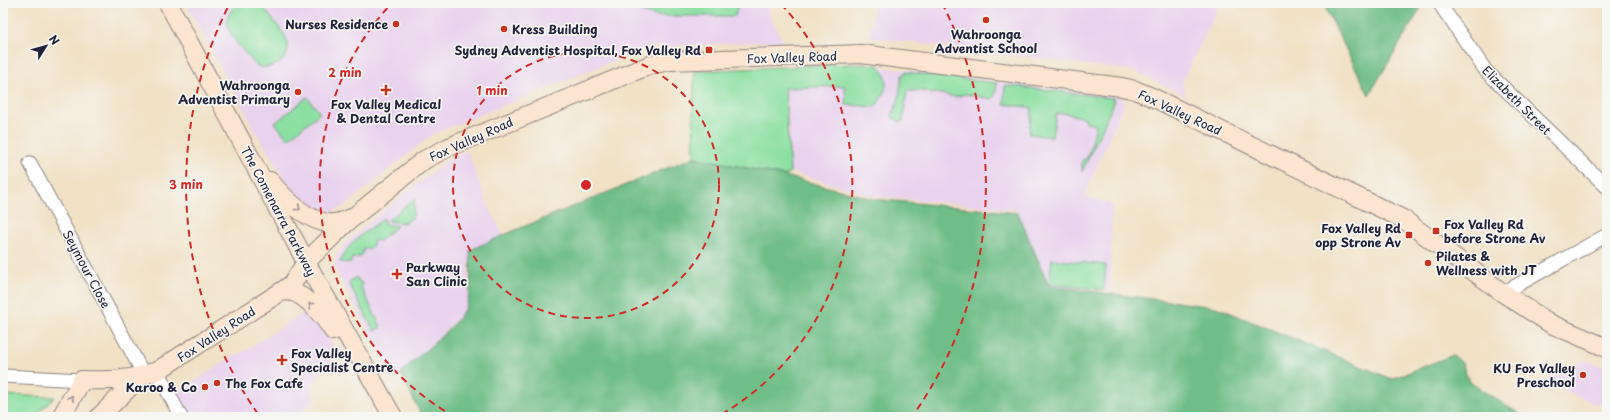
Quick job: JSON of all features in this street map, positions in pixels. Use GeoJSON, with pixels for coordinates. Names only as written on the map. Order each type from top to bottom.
{"type":"FeatureCollection","features":[{"type":"Feature","properties":{"kind":"main road","name":"The Comenarra Parkway"},"geometry":{"type":"LineString","coordinates":[[168,3],[306,262],[393,417]]}},
{"type":"Feature","properties":{"kind":"main road","name":"Fox Valley Road"},"geometry":{"type":"LineString","coordinates":[[82,380],[110,380],[147,375],[282,291],[292,284],[306,262],[352,218],[408,173],[440,151],[650,65],[670,61],[861,54],[1122,87],[1135,90],[1404,219],[1503,293],[1551,324],[1607,348]]}},
{"type":"Feature","properties":{"kind":"main road"},"geometry":{"type":"LineString","coordinates":[[252,159],[276,188],[305,214],[328,223],[352,218]]}},
{"type":"Feature","properties":{"kind":"main road"},"geometry":{"type":"LineString","coordinates":[[282,291],[297,294],[318,310],[328,322],[343,346],[367,373]]}},
{"type":"Feature","properties":{"kind":"main road"},"geometry":{"type":"LineString","coordinates":[[99,417],[147,375]]}},
{"type":"Feature","properties":{"kind":"main road"},"geometry":{"type":"LineString","coordinates":[[61,417],[82,380]]}},
{"type":"Feature","properties":{"kind":"street","name":"Elizabeth Street"},"geometry":{"type":"LineString","coordinates":[[1440,3],[1486,71],[1607,187]]}},
{"type":"Feature","properties":{"kind":"street","name":"Seymour Close"},"geometry":{"type":"LineString","coordinates":[[30,163],[147,375],[182,417]]}},
{"type":"Feature","properties":{"kind":"street"},"geometry":{"type":"LineString","coordinates":[[1503,293],[1607,235]]}},
{"type":"Feature","properties":{"kind":"street","name":"Fox Valley Road"},"geometry":{"type":"LineString","coordinates":[[3,376],[82,380]]}},
{"type":"Feature","properties":{"kind":"shaded area"},"geometry":{"type":"Polygon","coordinates":[[[186,3],[769,3],[769,15],[783,41],[648,47],[433,134],[343,207],[329,213],[319,212],[309,207],[293,191],[256,132],[186,3]]]}},
{"type":"Feature","properties":{"kind":"shaded area"},"geometry":{"type":"Polygon","coordinates":[[[874,3],[1217,3],[1219,6],[1182,82],[1186,96],[1135,71],[870,37],[874,3]]]}},
{"type":"Feature","properties":{"kind":"shaded area"},"geometry":{"type":"Polygon","coordinates":[[[867,65],[1121,97],[1124,104],[1084,196],[1112,204],[1110,291],[1050,286],[1017,210],[870,195],[790,172],[784,67],[867,65]]]}},
{"type":"Feature","properties":{"kind":"shaded area"},"geometry":{"type":"Polygon","coordinates":[[[467,151],[489,208],[503,235],[470,250],[468,299],[464,311],[448,329],[401,373],[393,378],[334,267],[336,256],[345,244],[361,229],[447,160],[467,151]]]}},
{"type":"Feature","properties":{"kind":"shaded area"},"geometry":{"type":"Polygon","coordinates":[[[308,310],[313,313],[338,353],[310,386],[315,399],[295,417],[191,417],[178,392],[308,310]]]}},
{"type":"Feature","properties":{"kind":"shaded area","name":"KU Fox Valley Preschool"},"geometry":{"type":"Polygon","coordinates":[[[1585,360],[1607,368],[1607,404],[1592,403],[1546,382],[1585,360]]]}},
{"type":"Feature","properties":{"kind":"green space"},"geometry":{"type":"Polygon","coordinates":[[[249,2],[262,6],[282,31],[286,37],[288,47],[287,53],[280,62],[269,67],[257,66],[237,44],[228,26],[228,18],[231,10],[240,3],[249,2]]]}},
{"type":"Feature","properties":{"kind":"green space"},"geometry":{"type":"Polygon","coordinates":[[[631,3],[739,3],[735,16],[657,16],[637,9],[631,3]]]}},
{"type":"Feature","properties":{"kind":"green space"},"geometry":{"type":"Polygon","coordinates":[[[1323,3],[1424,3],[1369,95],[1323,3]]]}},
{"type":"Feature","properties":{"kind":"green space"},"geometry":{"type":"Polygon","coordinates":[[[848,64],[878,65],[885,76],[886,81],[886,86],[882,96],[875,107],[846,105],[845,86],[785,88],[790,172],[785,176],[694,157],[693,104],[695,71],[848,64]]]}},
{"type":"Feature","properties":{"kind":"green space"},"geometry":{"type":"Polygon","coordinates":[[[905,72],[997,83],[995,95],[992,99],[965,94],[956,97],[936,93],[931,94],[924,91],[907,91],[903,121],[900,122],[893,118],[892,115],[898,102],[902,76],[905,72]]]}},
{"type":"Feature","properties":{"kind":"green space"},"geometry":{"type":"Polygon","coordinates":[[[1005,85],[1113,98],[1114,103],[1082,172],[1082,160],[1086,159],[1091,147],[1096,125],[1087,123],[1085,118],[1065,113],[1056,114],[1052,137],[1029,134],[1032,108],[1004,104],[1005,85]]]}},
{"type":"Feature","properties":{"kind":"green space"},"geometry":{"type":"Polygon","coordinates":[[[307,97],[320,113],[288,139],[275,123],[307,97]]]}},
{"type":"Feature","properties":{"kind":"green space"},"geometry":{"type":"Polygon","coordinates":[[[694,157],[785,176],[874,199],[1018,213],[1049,286],[1216,307],[1392,379],[1453,355],[1462,363],[1469,382],[1524,417],[422,417],[401,373],[449,329],[464,309],[468,299],[470,287],[470,250],[694,157]]]}},
{"type":"Feature","properties":{"kind":"green space"},"geometry":{"type":"Polygon","coordinates":[[[415,198],[413,217],[405,223],[387,221],[415,198]]]}},
{"type":"Feature","properties":{"kind":"green space"},"geometry":{"type":"Polygon","coordinates":[[[384,218],[384,224],[397,226],[379,241],[374,240],[373,245],[369,249],[363,249],[363,254],[357,258],[352,258],[351,263],[340,262],[343,255],[353,242],[384,218]]]}},
{"type":"Feature","properties":{"kind":"green space"},"geometry":{"type":"Polygon","coordinates":[[[1052,259],[1106,265],[1104,290],[1049,284],[1052,259]]]}},
{"type":"Feature","properties":{"kind":"green space"},"geometry":{"type":"Polygon","coordinates":[[[356,277],[362,284],[361,287],[381,327],[374,331],[349,284],[350,281],[356,277]]]}},
{"type":"Feature","properties":{"kind":"green space"},"geometry":{"type":"Polygon","coordinates":[[[3,395],[55,397],[34,417],[3,417],[3,395]]]}},
{"type":"Feature","properties":{"kind":"place","name":"Wahroonga Adventist School"},"geometry":{"type":"Point","coordinates":[986,20]}},
{"type":"Feature","properties":{"kind":"place","name":"Nurses Residence"},"geometry":{"type":"Point","coordinates":[396,24]}},
{"type":"Feature","properties":{"kind":"place","name":"Kress Building"},"geometry":{"type":"Point","coordinates":[504,29]}},
{"type":"Feature","properties":{"kind":"place","name":"Sydney Adventist Hospital, Fox Valley Rd"},"geometry":{"type":"Point","coordinates":[709,50]}},
{"type":"Feature","properties":{"kind":"place","name":"Fox Valley Medical & Dental Centre"},"geometry":{"type":"Point","coordinates":[386,90]}},
{"type":"Feature","properties":{"kind":"place","name":"Wahroonga Adventist Primary"},"geometry":{"type":"Point","coordinates":[298,92]}},
{"type":"Feature","properties":{"kind":"place","name":"Fox Valley Rd before Strone Av"},"geometry":{"type":"Point","coordinates":[1436,231]}},
{"type":"Feature","properties":{"kind":"place","name":"Fox Valley Rd opp Strone Av"},"geometry":{"type":"Point","coordinates":[1409,235]}},
{"type":"Feature","properties":{"kind":"place","name":"Pilates & Wellness with JT"},"geometry":{"type":"Point","coordinates":[1428,263]}},
{"type":"Feature","properties":{"kind":"place","name":"Parkway San Clinic"},"geometry":{"type":"Point","coordinates":[397,274]}},
{"type":"Feature","properties":{"kind":"place","name":"Fox Valley Specialist Centre"},"geometry":{"type":"Point","coordinates":[282,360]}},
{"type":"Feature","properties":{"kind":"place","name":"KU Fox Valley Preschool"},"geometry":{"type":"Point","coordinates":[1583,375]}},
{"type":"Feature","properties":{"kind":"place","name":"The Fox Cafe"},"geometry":{"type":"Point","coordinates":[217,383]}},
{"type":"Feature","properties":{"kind":"place","name":"Karoo & Co"},"geometry":{"type":"Point","coordinates":[205,387]}}]}
